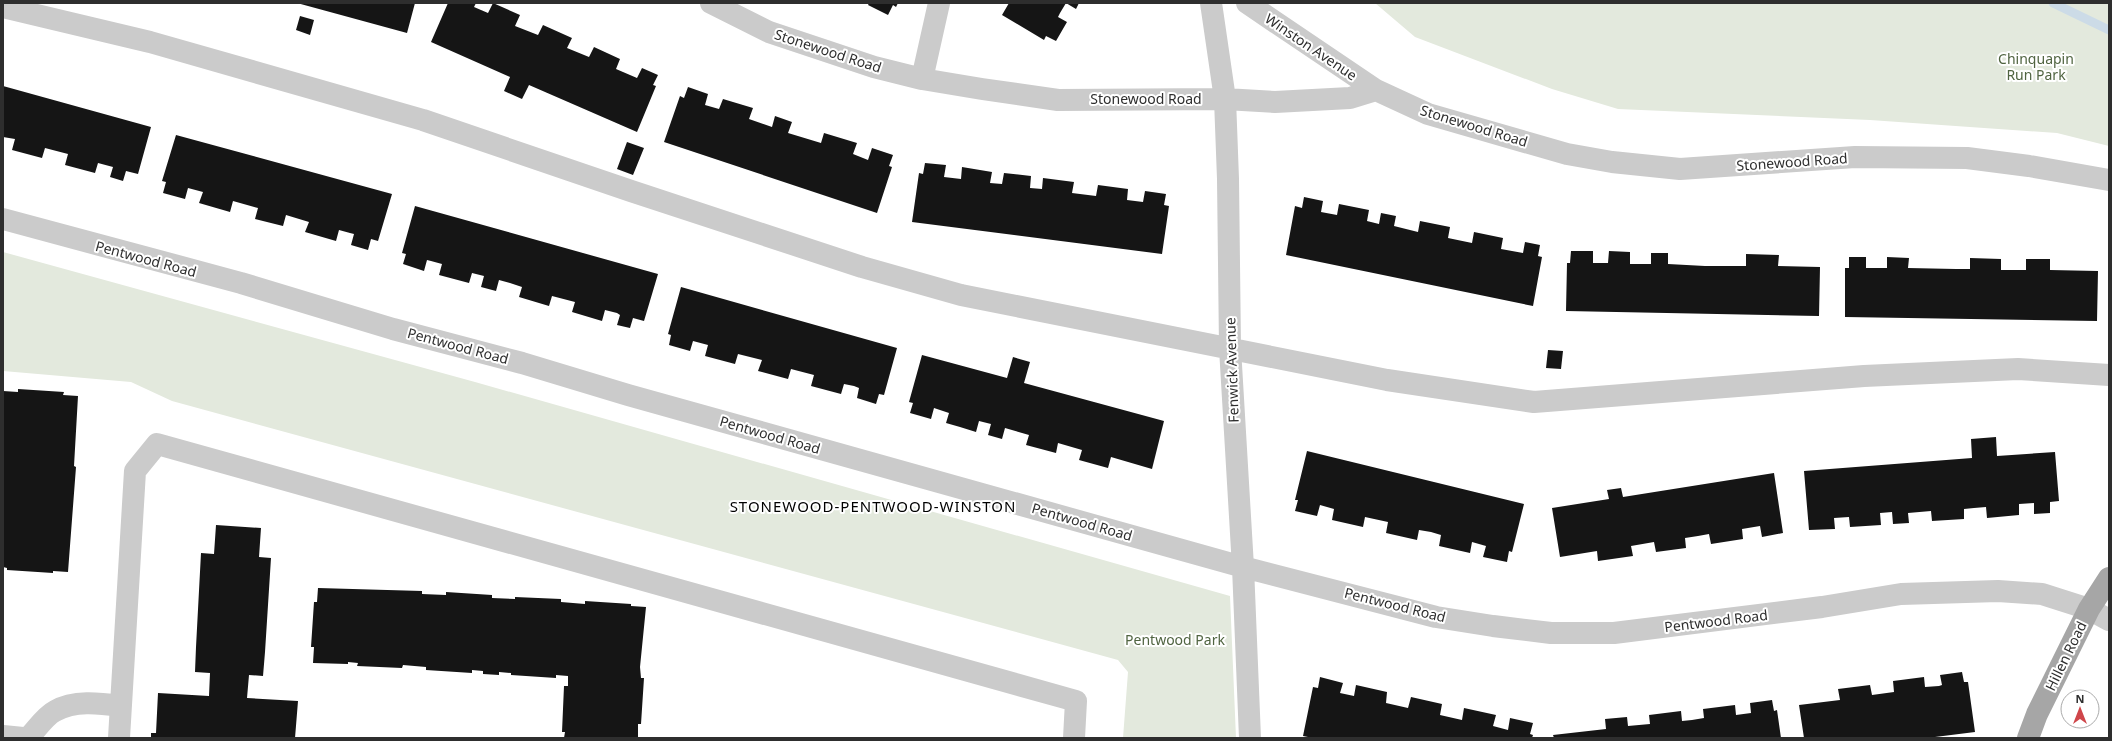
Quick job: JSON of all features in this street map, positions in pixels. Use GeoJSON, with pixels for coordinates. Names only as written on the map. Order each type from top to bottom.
{"type":"FeatureCollection","features":[{"type":"Feature","properties":{"kind":"main road","name":"Hillen Road"},"geometry":{"type":"LineString","coordinates":[[2028,738],[2037,714],[2088,609],[2109,578]]}},
{"type":"Feature","properties":{"kind":"street","name":"Stonewood Road"},"geometry":{"type":"LineString","coordinates":[[711,3],[769,32],[874,67],[922,79],[1058,100],[1225,99],[1275,102],[1350,98],[1376,90],[1428,114],[1567,154],[1612,162],[1680,169],[1839,158],[1906,156],[1967,158],[2029,166],[2109,180]]}},
{"type":"Feature","properties":{"kind":"street"},"geometry":{"type":"LineString","coordinates":[[922,79],[939,3]]}},
{"type":"Feature","properties":{"kind":"street","name":"Fenwick Avenue"},"geometry":{"type":"LineString","coordinates":[[1211,3],[1225,99],[1228,179],[1230,348],[1243,567],[1250,738]]}},
{"type":"Feature","properties":{"kind":"street","name":"Winston Avenue"},"geometry":{"type":"LineString","coordinates":[[1247,3],[1376,90]]}},
{"type":"Feature","properties":{"kind":"street"},"geometry":{"type":"LineString","coordinates":[[3,7],[150,42],[423,120],[630,191],[862,267],[953,292],[1387,380],[1534,402],[1864,376],[2018,369],[2109,375]]}},
{"type":"Feature","properties":{"kind":"street","name":"Pentwood Road"},"geometry":{"type":"LineString","coordinates":[[3,219],[241,283],[393,329],[522,363],[636,397],[1243,567],[1436,617],[1493,626],[1551,632],[1614,632],[1681,626],[1822,607],[1901,594],[1998,591],[2042,594],[2088,609],[2109,620]]}},
{"type":"Feature","properties":{"kind":"street"},"geometry":{"type":"LineString","coordinates":[[119,738],[135,471],[157,444],[1076,701],[1074,738]]}},
{"type":"Feature","properties":{"kind":"street"},"geometry":{"type":"LineString","coordinates":[[28,738],[54,711],[77,704],[98,703],[120,706]]}},
{"type":"Feature","properties":{"kind":"street"},"geometry":{"type":"LineString","coordinates":[[3,736],[23,738]]}},
{"type":"Feature","properties":{"kind":"green space","name":"Chinquapin Run Park"},"geometry":{"type":"Polygon","coordinates":[[[1375,3],[2109,3],[2109,146],[2057,133],[1870,120],[1618,109],[1552,89],[1415,37],[1375,3]]]}},
{"type":"Feature","properties":{"kind":"green space","name":"Pentwood Park"},"geometry":{"type":"Polygon","coordinates":[[[3,252],[475,382],[1230,596],[1236,738],[1123,738],[1128,672],[1118,660],[172,401],[131,382],[3,371],[3,252]]]}},
{"type":"Feature","properties":{"kind":"building"},"geometry":{"type":"Polygon","coordinates":[[[297,3],[415,3],[407,33],[297,3]]]}},
{"type":"Feature","properties":{"kind":"building"},"geometry":{"type":"Polygon","coordinates":[[[448,3],[476,3],[474,7],[488,13],[493,3],[520,15],[515,26],[538,35],[543,25],[572,38],[567,48],[589,57],[594,47],[620,59],[616,69],[637,78],[642,68],[658,75],[653,85],[656,86],[637,132],[529,85],[522,99],[504,91],[510,77],[431,42],[448,3]]]}},
{"type":"Feature","properties":{"kind":"building"},"geometry":{"type":"Polygon","coordinates":[[[869,3],[898,3],[896,7],[893,5],[888,15],[868,5],[869,3]]]}},
{"type":"Feature","properties":{"kind":"building"},"geometry":{"type":"Polygon","coordinates":[[[1009,3],[1066,3],[1058,17],[1067,22],[1056,41],[1046,36],[1044,40],[1002,15],[1009,3]]]}},
{"type":"Feature","properties":{"kind":"building"},"geometry":{"type":"Polygon","coordinates":[[[1066,3],[1079,3],[1076,9],[1066,3]]]}},
{"type":"Feature","properties":{"kind":"building"},"geometry":{"type":"Polygon","coordinates":[[[300,16],[314,20],[310,35],[296,30],[300,16]]]}},
{"type":"Feature","properties":{"kind":"building"},"geometry":{"type":"Polygon","coordinates":[[[3,86],[151,127],[138,174],[126,171],[123,181],[110,177],[113,167],[98,163],[95,173],[65,165],[68,154],[45,148],[42,158],[12,150],[15,139],[3,137],[3,86]]]}},
{"type":"Feature","properties":{"kind":"building"},"geometry":{"type":"Polygon","coordinates":[[[688,87],[708,94],[705,105],[719,109],[723,99],[753,108],[749,119],[772,127],[775,116],[792,122],[788,133],[821,143],[824,133],[857,143],[853,154],[868,160],[872,148],[893,155],[889,166],[892,167],[877,213],[664,142],[680,96],[684,98],[688,87]]]}},
{"type":"Feature","properties":{"kind":"building"},"geometry":{"type":"Polygon","coordinates":[[[176,135],[392,194],[378,241],[371,239],[368,250],[351,245],[354,234],[339,230],[336,241],[305,232],[309,222],[286,215],[283,226],[255,219],[258,208],[233,201],[230,212],[199,203],[203,192],[188,188],[185,199],[163,193],[166,182],[162,181],[176,135]]]}},
{"type":"Feature","properties":{"kind":"building"},"geometry":{"type":"Polygon","coordinates":[[[627,142],[644,148],[633,175],[617,169],[627,142]]]}},
{"type":"Feature","properties":{"kind":"building"},"geometry":{"type":"Polygon","coordinates":[[[925,163],[946,165],[944,177],[961,179],[962,167],[992,172],[990,183],[1002,184],[1004,173],[1031,176],[1030,188],[1042,189],[1043,178],[1074,182],[1072,193],[1096,196],[1098,185],[1128,189],[1127,200],[1143,202],[1145,191],[1166,194],[1164,205],[1169,206],[1162,254],[912,222],[919,173],[923,174],[925,163]]]}},
{"type":"Feature","properties":{"kind":"building"},"geometry":{"type":"Polygon","coordinates":[[[1304,197],[1323,201],[1321,212],[1337,215],[1339,204],[1369,210],[1367,221],[1379,224],[1381,213],[1396,216],[1394,226],[1418,232],[1420,221],[1450,227],[1448,238],[1472,243],[1474,232],[1503,238],[1501,249],[1523,253],[1525,242],[1540,245],[1538,256],[1542,257],[1533,306],[1286,255],[1295,206],[1302,208],[1304,197]]]}},
{"type":"Feature","properties":{"kind":"building"},"geometry":{"type":"Polygon","coordinates":[[[415,206],[658,274],[644,321],[633,318],[630,328],[617,325],[620,315],[617,313],[605,310],[602,321],[572,312],[575,302],[552,296],[549,306],[519,297],[522,287],[510,283],[499,280],[496,291],[481,287],[484,276],[472,273],[469,283],[439,275],[442,264],[427,260],[424,271],[403,264],[406,254],[402,253],[415,206]]]}},
{"type":"Feature","properties":{"kind":"building"},"geometry":{"type":"Polygon","coordinates":[[[1571,251],[1593,251],[1593,263],[1608,263],[1609,251],[1630,252],[1630,264],[1651,264],[1651,253],[1668,253],[1668,264],[1705,266],[1746,266],[1746,254],[1779,255],[1778,266],[1820,267],[1819,316],[1566,311],[1567,263],[1570,263],[1571,251]]]}},
{"type":"Feature","properties":{"kind":"building"},"geometry":{"type":"Polygon","coordinates":[[[1849,257],[1866,257],[1866,268],[1887,268],[1887,257],[1909,258],[1908,268],[1956,269],[1970,269],[1970,258],[2001,259],[2001,270],[2026,270],[2026,259],[2050,259],[2050,270],[2098,271],[2097,321],[1845,317],[1845,268],[1849,268],[1849,257]]]}},
{"type":"Feature","properties":{"kind":"building"},"geometry":{"type":"Polygon","coordinates":[[[681,287],[897,348],[884,395],[879,394],[876,404],[857,398],[859,388],[854,386],[844,384],[841,394],[811,386],[814,375],[791,369],[788,379],[758,371],[762,360],[738,354],[735,364],[705,356],[708,345],[693,341],[690,351],[669,345],[671,335],[668,334],[681,287]]]}},
{"type":"Feature","properties":{"kind":"building"},"geometry":{"type":"Polygon","coordinates":[[[1548,350],[1563,351],[1561,369],[1546,368],[1548,350]]]}},
{"type":"Feature","properties":{"kind":"building"},"geometry":{"type":"Polygon","coordinates":[[[922,355],[1007,378],[1013,357],[1030,362],[1024,383],[1164,421],[1152,469],[1111,457],[1108,468],[1079,460],[1082,450],[1058,443],[1056,453],[1026,445],[1029,435],[1005,428],[1002,439],[988,435],[991,424],[979,421],[976,432],[946,423],[949,413],[934,408],[931,419],[910,413],[913,403],[909,402],[922,355]]]}},
{"type":"Feature","properties":{"kind":"building"},"geometry":{"type":"Polygon","coordinates":[[[18,389],[64,392],[63,395],[78,396],[74,466],[76,467],[68,572],[53,571],[53,573],[7,570],[7,568],[3,567],[3,391],[18,392],[18,389]]]}},
{"type":"Feature","properties":{"kind":"building"},"geometry":{"type":"Polygon","coordinates":[[[1996,437],[1997,456],[2055,452],[2059,501],[2050,502],[2050,513],[2034,514],[2034,503],[2019,504],[2019,515],[1987,518],[1986,507],[1964,509],[1964,519],[1932,521],[1931,511],[1908,513],[1909,523],[1893,524],[1892,512],[1880,513],[1881,525],[1850,527],[1849,517],[1834,518],[1835,529],[1809,530],[1804,471],[1972,458],[1971,439],[1996,437]]]}},
{"type":"Feature","properties":{"kind":"building"},"geometry":{"type":"Polygon","coordinates":[[[1307,451],[1524,504],[1512,552],[1509,551],[1507,562],[1483,557],[1486,546],[1472,542],[1470,553],[1439,546],[1441,535],[1431,532],[1419,530],[1417,540],[1386,533],[1388,522],[1365,517],[1363,527],[1332,520],[1334,509],[1320,505],[1317,516],[1295,511],[1298,500],[1295,500],[1307,451]]]}},
{"type":"Feature","properties":{"kind":"building"},"geometry":{"type":"Polygon","coordinates":[[[1774,473],[1783,533],[1762,537],[1760,526],[1742,529],[1743,539],[1711,544],[1709,534],[1685,538],[1686,548],[1656,552],[1654,542],[1631,546],[1633,556],[1598,561],[1597,551],[1560,557],[1552,508],[1609,499],[1607,490],[1621,488],[1623,497],[1774,473]]]}},
{"type":"Feature","properties":{"kind":"building"},"geometry":{"type":"Polygon","coordinates":[[[216,525],[261,528],[259,557],[271,558],[265,652],[263,676],[249,675],[247,698],[298,701],[295,738],[151,738],[151,733],[156,733],[158,693],[209,696],[210,673],[195,672],[196,647],[201,553],[214,554],[216,525]]]}},
{"type":"Feature","properties":{"kind":"building"},"geometry":{"type":"Polygon","coordinates":[[[318,588],[422,591],[422,594],[446,595],[446,592],[492,595],[492,598],[515,599],[515,597],[561,599],[561,602],[585,604],[585,601],[631,604],[631,606],[646,607],[640,667],[641,678],[644,678],[641,724],[638,724],[638,738],[564,738],[565,732],[562,732],[564,686],[568,686],[568,676],[556,675],[556,678],[511,675],[511,673],[499,672],[499,675],[483,674],[483,671],[472,670],[472,673],[426,670],[426,667],[403,665],[402,668],[357,666],[358,663],[348,662],[348,664],[313,663],[314,647],[311,647],[314,602],[317,602],[318,588]]]}},
{"type":"Feature","properties":{"kind":"building"},"geometry":{"type":"Polygon","coordinates":[[[1962,672],[1964,682],[1968,682],[1975,732],[1927,738],[1804,738],[1799,705],[1840,700],[1838,689],[1870,685],[1872,695],[1894,692],[1893,681],[1924,677],[1925,687],[1939,686],[1942,685],[1940,675],[1962,672]]]}},
{"type":"Feature","properties":{"kind":"building"},"geometry":{"type":"Polygon","coordinates":[[[1320,677],[1343,683],[1340,693],[1354,696],[1356,685],[1387,692],[1386,703],[1408,708],[1411,697],[1442,704],[1440,715],[1462,720],[1464,708],[1496,715],[1493,726],[1508,730],[1510,718],[1533,723],[1530,734],[1533,735],[1532,738],[1313,738],[1303,736],[1313,687],[1318,688],[1320,677]]]}},
{"type":"Feature","properties":{"kind":"building"},"geometry":{"type":"Polygon","coordinates":[[[1772,700],[1774,711],[1777,710],[1781,738],[1554,738],[1553,735],[1606,729],[1605,719],[1627,717],[1628,726],[1650,724],[1649,715],[1681,711],[1682,721],[1692,720],[1704,718],[1703,709],[1735,705],[1736,715],[1751,713],[1750,703],[1772,700]]]}},
{"type":"Feature","properties":{"kind":"waterway"},"geometry":{"type":"LineString","coordinates":[[2053,3],[2109,30]]}},
{"type":"Feature","properties":{"kind":"district","name":"STONEWOOD-PENTWOOD-WINSTON"},"geometry":{"type":"Point","coordinates":[873,507]}}]}
